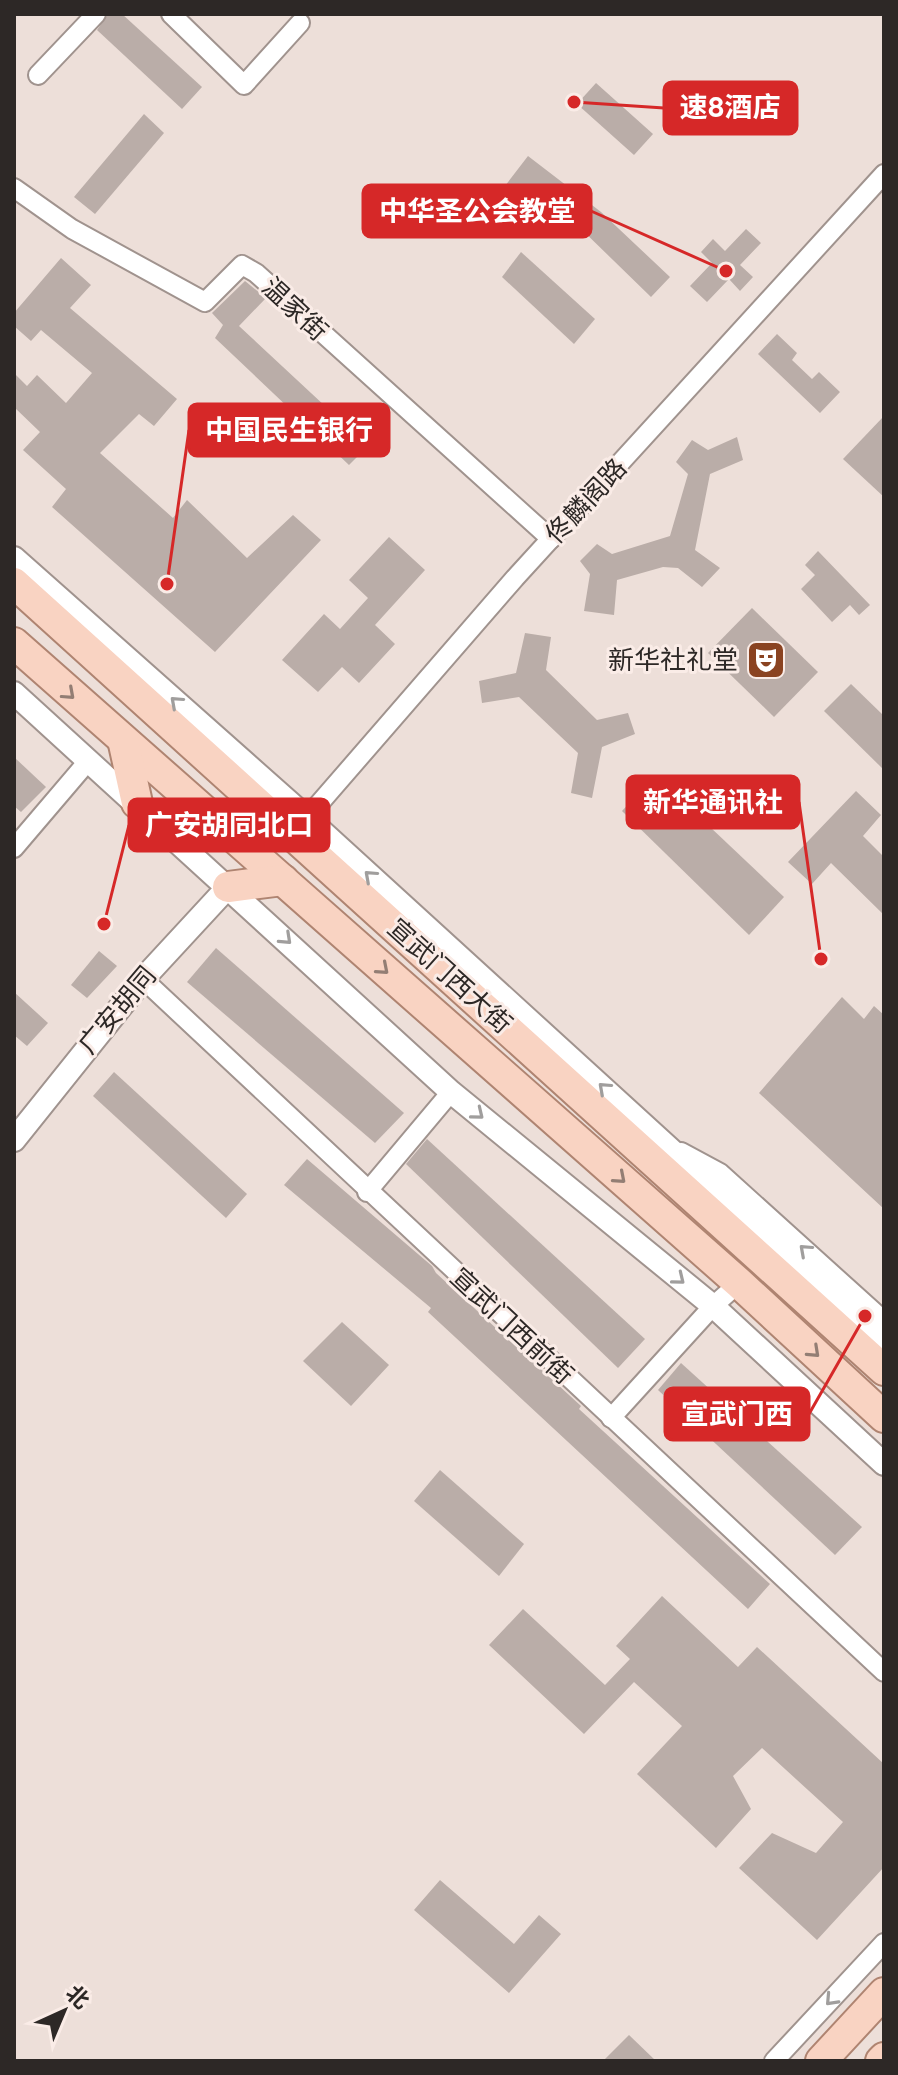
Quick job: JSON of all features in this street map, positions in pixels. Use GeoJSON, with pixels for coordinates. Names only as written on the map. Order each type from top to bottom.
{"type":"FeatureCollection","features":[{"type":"Feature","properties":{"kind":"main road","name":"宣武门西大街"},"geometry":{"type":"LineString","coordinates":[[14,583],[300,826],[654,1148],[884,1370]]}},
{"type":"Feature","properties":{"kind":"main road","name":"宣武门西大街"},"geometry":{"type":"LineString","coordinates":[[14,643],[124,744],[283,880],[739,1283],[884,1417]]}},
{"type":"Feature","properties":{"kind":"main road"},"geometry":{"type":"LineString","coordinates":[[124,744],[137,803]]}},
{"type":"Feature","properties":{"kind":"main road"},"geometry":{"type":"LineString","coordinates":[[228,887],[283,880]]}},
{"type":"Feature","properties":{"kind":"main road"},"geometry":{"type":"LineString","coordinates":[[821,2061],[884,1993]]}},
{"type":"Feature","properties":{"kind":"street"},"geometry":{"type":"LineString","coordinates":[[38,75],[96,14]]}},
{"type":"Feature","properties":{"kind":"street"},"geometry":{"type":"LineString","coordinates":[[171,14],[244,85],[300,23]]}},
{"type":"Feature","properties":{"kind":"street","name":"佟麟阁路"},"geometry":{"type":"LineString","coordinates":[[300,826],[551,539],[884,174]]}},
{"type":"Feature","properties":{"kind":"street","name":"温家街"},"geometry":{"type":"LineString","coordinates":[[14,188],[72,229],[205,302],[242,265],[256,273],[551,539]]}},
{"type":"Feature","properties":{"kind":"street","name":"宣武门西大街"},"geometry":{"type":"LineString","coordinates":[[14,558],[300,826]]}},
{"type":"Feature","properties":{"kind":"street"},"geometry":{"type":"LineString","coordinates":[[14,693],[451,1092],[713,1306],[884,1464]]}},
{"type":"Feature","properties":{"kind":"street"},"geometry":{"type":"LineString","coordinates":[[14,848],[89,760]]}},
{"type":"Feature","properties":{"kind":"street","name":"广安胡同"},"geometry":{"type":"LineString","coordinates":[[14,1140],[143,979],[228,887]]}},
{"type":"Feature","properties":{"kind":"street","name":"宣武门西前街"},"geometry":{"type":"LineString","coordinates":[[143,979],[367,1192],[884,1672]]}},
{"type":"Feature","properties":{"kind":"street"},"geometry":{"type":"LineString","coordinates":[[367,1192],[451,1092]]}},
{"type":"Feature","properties":{"kind":"street","name":"宣武门西大街"},"geometry":{"type":"LineString","coordinates":[[654,1148],[720,1173],[884,1321]]}},
{"type":"Feature","properties":{"kind":"street","name":"宣武门西大街"},"geometry":{"type":"LineString","coordinates":[[654,1148],[884,1344]]}},
{"type":"Feature","properties":{"kind":"street"},"geometry":{"type":"LineString","coordinates":[[611,1418],[713,1306],[739,1283]]}},
{"type":"Feature","properties":{"kind":"street"},"geometry":{"type":"LineString","coordinates":[[774,2061],[884,1943]]}},
{"type":"Feature","properties":{"kind":"building"},"geometry":{"type":"Polygon","coordinates":[[[108,14],[122,14],[202,87],[182,109],[97,30],[108,14]]]}},
{"type":"Feature","properties":{"kind":"building"},"geometry":{"type":"Polygon","coordinates":[[[596,83],[653,134],[634,155],[577,104],[596,83]]]}},
{"type":"Feature","properties":{"kind":"building"},"geometry":{"type":"Polygon","coordinates":[[[144,114],[164,133],[95,214],[74,197],[144,114]]]}},
{"type":"Feature","properties":{"kind":"building"},"geometry":{"type":"Polygon","coordinates":[[[528,156],[601,212],[670,277],[651,297],[576,224],[570,233],[526,199],[504,227],[485,212],[528,156]]]}},
{"type":"Feature","properties":{"kind":"building"},"geometry":{"type":"Polygon","coordinates":[[[746,229],[761,243],[740,265],[753,277],[740,291],[729,279],[707,302],[690,286],[712,263],[701,252],[713,239],[725,251],[746,229]]]}},
{"type":"Feature","properties":{"kind":"building"},"geometry":{"type":"Polygon","coordinates":[[[521,252],[595,319],[574,344],[502,277],[521,252]]]}},
{"type":"Feature","properties":{"kind":"building"},"geometry":{"type":"Polygon","coordinates":[[[61,258],[91,285],[70,308],[177,399],[154,426],[139,414],[100,453],[173,518],[187,500],[247,558],[293,515],[321,540],[215,652],[52,507],[66,489],[23,450],[40,432],[14,407],[14,373],[27,386],[37,375],[66,403],[92,373],[41,330],[31,341],[14,326],[14,313],[61,258]]]}},
{"type":"Feature","properties":{"kind":"building"},"geometry":{"type":"Polygon","coordinates":[[[245,281],[266,298],[239,326],[368,446],[349,465],[215,338],[223,325],[212,313],[245,281]]]}},
{"type":"Feature","properties":{"kind":"building"},"geometry":{"type":"Polygon","coordinates":[[[777,334],[797,353],[792,360],[812,379],[819,372],[840,392],[820,413],[758,354],[777,334]]]}},
{"type":"Feature","properties":{"kind":"building"},"geometry":{"type":"Polygon","coordinates":[[[884,416],[884,497],[843,459],[884,416]]]}},
{"type":"Feature","properties":{"kind":"building"},"geometry":{"type":"Polygon","coordinates":[[[737,437],[743,460],[710,474],[695,550],[720,568],[702,587],[678,568],[663,567],[617,580],[614,615],[584,611],[590,574],[580,561],[597,544],[612,554],[670,536],[688,474],[676,462],[692,440],[708,450],[737,437]]]}},
{"type":"Feature","properties":{"kind":"building"},"geometry":{"type":"Polygon","coordinates":[[[389,537],[425,570],[375,625],[395,644],[359,683],[342,667],[318,692],[282,660],[324,614],[340,629],[368,598],[349,580],[389,537]]]}},
{"type":"Feature","properties":{"kind":"building"},"geometry":{"type":"Polygon","coordinates":[[[818,551],[870,605],[859,615],[850,605],[832,622],[801,589],[815,575],[805,565],[818,551]]]}},
{"type":"Feature","properties":{"kind":"building"},"geometry":{"type":"Polygon","coordinates":[[[752,608],[818,672],[774,717],[708,653],[752,608]]]}},
{"type":"Feature","properties":{"kind":"building"},"geometry":{"type":"Polygon","coordinates":[[[525,633],[551,637],[546,670],[597,720],[628,713],[635,734],[602,747],[592,798],[571,793],[578,753],[519,697],[482,703],[479,681],[516,673],[525,633]]]}},
{"type":"Feature","properties":{"kind":"building"},"geometry":{"type":"Polygon","coordinates":[[[851,684],[884,716],[884,770],[824,711],[851,684]]]}},
{"type":"Feature","properties":{"kind":"building"},"geometry":{"type":"Polygon","coordinates":[[[14,757],[46,787],[21,812],[14,806],[14,757]]]}},
{"type":"Feature","properties":{"kind":"building"},"geometry":{"type":"Polygon","coordinates":[[[655,775],[784,897],[749,935],[622,811],[655,775]]]}},
{"type":"Feature","properties":{"kind":"building"},"geometry":{"type":"Polygon","coordinates":[[[856,791],[881,815],[863,836],[884,857],[884,915],[831,863],[812,884],[788,862],[856,791]]]}},
{"type":"Feature","properties":{"kind":"building"},"geometry":{"type":"Polygon","coordinates":[[[216,948],[404,1113],[375,1143],[187,982],[216,948]]]}},
{"type":"Feature","properties":{"kind":"building"},"geometry":{"type":"Polygon","coordinates":[[[99,951],[117,966],[87,998],[71,985],[99,951]]]}},
{"type":"Feature","properties":{"kind":"building"},"geometry":{"type":"Polygon","coordinates":[[[14,992],[48,1023],[27,1046],[14,1035],[14,992]]]}},
{"type":"Feature","properties":{"kind":"building"},"geometry":{"type":"Polygon","coordinates":[[[842,997],[864,1019],[874,1006],[884,1015],[884,1209],[759,1093],[842,997]]]}},
{"type":"Feature","properties":{"kind":"building"},"geometry":{"type":"Polygon","coordinates":[[[114,1072],[247,1194],[226,1218],[93,1096],[114,1072]]]}},
{"type":"Feature","properties":{"kind":"building"},"geometry":{"type":"Polygon","coordinates":[[[427,1139],[645,1339],[618,1368],[406,1164],[427,1139]]]}},
{"type":"Feature","properties":{"kind":"building"},"geometry":{"type":"Polygon","coordinates":[[[307,1159],[432,1266],[581,1406],[579,1409],[770,1584],[748,1609],[428,1312],[431,1308],[284,1185],[307,1159]]]}},
{"type":"Feature","properties":{"kind":"building"},"geometry":{"type":"Polygon","coordinates":[[[342,1322],[389,1365],[351,1406],[303,1361],[342,1322]]]}},
{"type":"Feature","properties":{"kind":"building"},"geometry":{"type":"Polygon","coordinates":[[[681,1363],[862,1527],[835,1555],[658,1390],[681,1363]]]}},
{"type":"Feature","properties":{"kind":"building"},"geometry":{"type":"Polygon","coordinates":[[[440,1470],[524,1544],[499,1576],[414,1501],[440,1470]]]}},
{"type":"Feature","properties":{"kind":"building"},"geometry":{"type":"Polygon","coordinates":[[[662,1596],[738,1667],[757,1647],[884,1764],[884,1867],[817,1940],[739,1868],[772,1833],[816,1853],[843,1822],[762,1748],[733,1776],[751,1809],[716,1848],[637,1774],[682,1726],[634,1682],[584,1734],[489,1645],[523,1609],[605,1685],[630,1659],[616,1646],[662,1596]]]}},
{"type":"Feature","properties":{"kind":"building"},"geometry":{"type":"Polygon","coordinates":[[[440,1880],[514,1944],[539,1915],[561,1934],[509,1993],[414,1910],[440,1880]]]}},
{"type":"Feature","properties":{"kind":"building"},"geometry":{"type":"Polygon","coordinates":[[[629,2035],[656,2061],[603,2061],[629,2035]]]}},
{"type":"Feature","properties":{"kind":"place","name":"速8酒店"},"geometry":{"type":"Point","coordinates":[574,102]}},
{"type":"Feature","properties":{"kind":"place","name":"中华圣公会教堂"},"geometry":{"type":"Point","coordinates":[726,271]}},
{"type":"Feature","properties":{"kind":"place","name":"中国民生银行"},"geometry":{"type":"Point","coordinates":[167,584]}},
{"type":"Feature","properties":{"kind":"place","name":"新华社礼堂"},"geometry":{"type":"Point","coordinates":[766,660]}},
{"type":"Feature","properties":{"kind":"place","name":"广安胡同北口"},"geometry":{"type":"Point","coordinates":[104,924]}},
{"type":"Feature","properties":{"kind":"place","name":"新华通讯社"},"geometry":{"type":"Point","coordinates":[821,959]}},
{"type":"Feature","properties":{"kind":"place","name":"宣武门西"},"geometry":{"type":"Point","coordinates":[865,1316]}}]}
